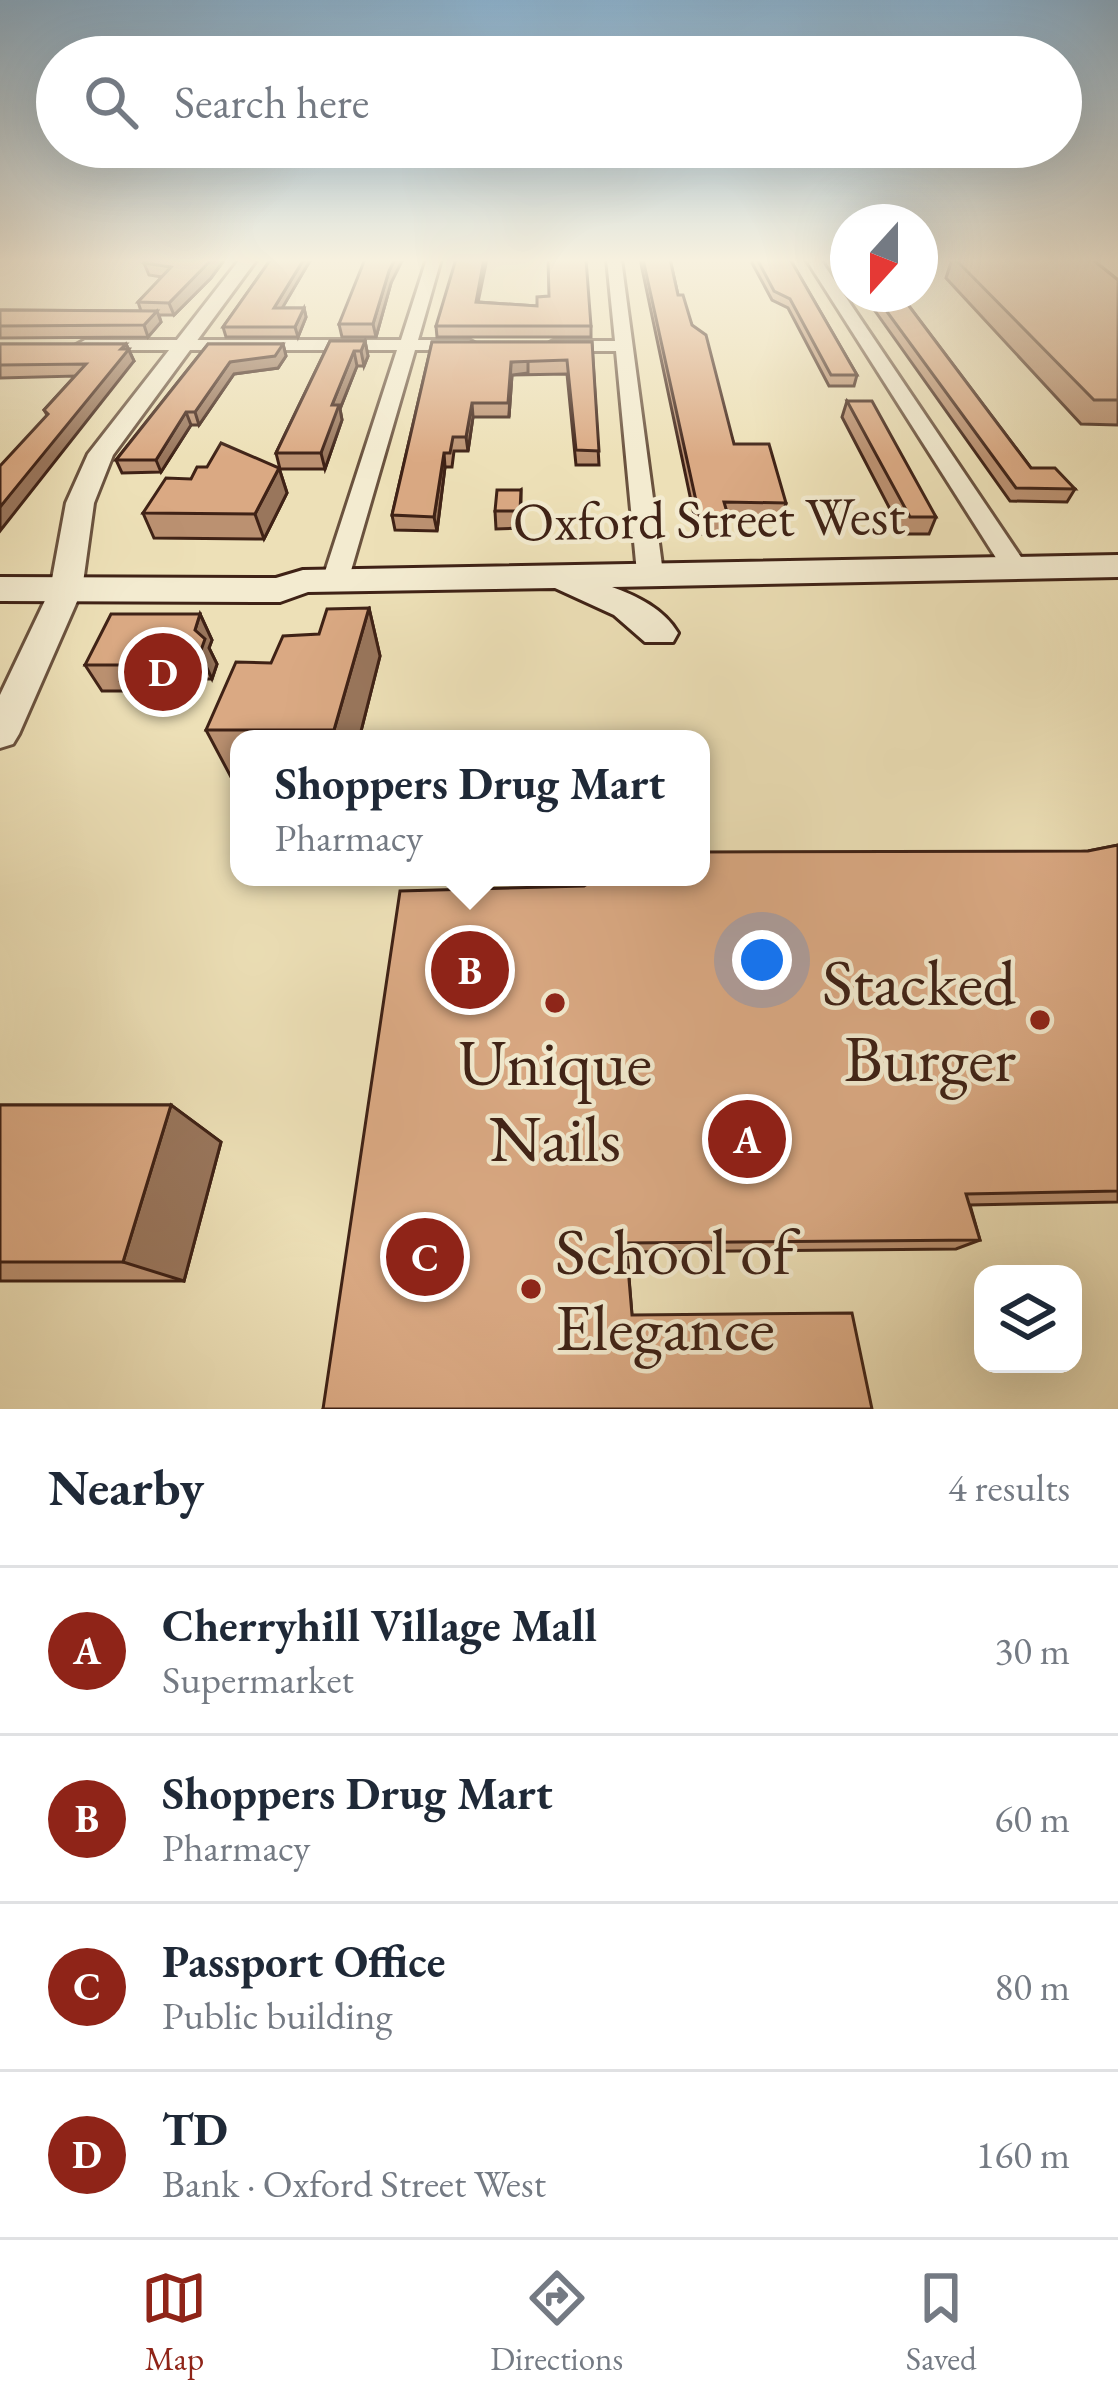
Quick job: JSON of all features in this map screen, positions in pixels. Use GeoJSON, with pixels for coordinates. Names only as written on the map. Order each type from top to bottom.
{"type":"FeatureCollection","features":[{"type":"Feature","properties":{"kind":"main road","name":"Oxford Street West"},"geometry":{"type":"LineString","coordinates":[[0,567],[68,580],[280,590],[319,581],[1118,566]]}},
{"type":"Feature","properties":{"kind":"main road"},"geometry":{"type":"LineString","coordinates":[[547,576],[627,606],[658,633]]}},
{"type":"Feature","properties":{"kind":"main road","name":"Oxford Street West"},"geometry":{"type":"LineString","coordinates":[[0,589],[68,580]]}},
{"type":"Feature","properties":{"kind":"street"},"geometry":{"type":"LineString","coordinates":[[0,734],[68,580],[80,502],[101,454],[198,325]]}},
{"type":"Feature","properties":{"kind":"street"},"geometry":{"type":"LineString","coordinates":[[319,581],[411,325]]}},
{"type":"Feature","properties":{"kind":"street"},"geometry":{"type":"LineString","coordinates":[[622,325],[650,573]]}},
{"type":"Feature","properties":{"kind":"street"},"geometry":{"type":"LineString","coordinates":[[856,325],[1014,566]]}},
{"type":"Feature","properties":{"kind":"street"},"geometry":{"type":"LineString","coordinates":[[72,345],[492,345]]}},
{"type":"Feature","properties":{"kind":"street"},"geometry":{"type":"LineString","coordinates":[[536,346],[625,346]]}},
{"type":"Feature","properties":{"kind":"building"},"geometry":{"type":"Polygon","coordinates":[[[0,325],[144,325],[144,325],[0,325]]]}},
{"type":"Feature","properties":{"kind":"building"},"geometry":{"type":"Polygon","coordinates":[[[225,325],[296,325],[295,327],[225,325]]]}},
{"type":"Feature","properties":{"kind":"building"},"geometry":{"type":"Polygon","coordinates":[[[591,325],[591,326],[436,326],[591,325]]]}},
{"type":"Feature","properties":{"kind":"building"},"geometry":{"type":"Polygon","coordinates":[[[657,325],[692,325],[706,335],[734,444],[769,444],[786,503],[724,502],[729,519],[700,519],[657,325]]]}},
{"type":"Feature","properties":{"kind":"building"},"geometry":{"type":"Polygon","coordinates":[[[804,325],[828,325],[857,375],[831,375],[804,325]]]}},
{"type":"Feature","properties":{"kind":"building"},"geometry":{"type":"Polygon","coordinates":[[[897,325],[923,325],[1031,468],[1055,468],[1075,489],[1016,488],[897,325]]]}},
{"type":"Feature","properties":{"kind":"building"},"geometry":{"type":"Polygon","coordinates":[[[1020,325],[1118,325],[1118,400],[1094,400],[1020,325]]]}},
{"type":"Feature","properties":{"kind":"building"},"geometry":{"type":"Polygon","coordinates":[[[330,341],[365,341],[361,351],[354,351],[332,405],[339,405],[321,453],[276,453],[330,341]]]}},
{"type":"Feature","properties":{"kind":"building"},"geometry":{"type":"Polygon","coordinates":[[[432,342],[592,342],[599,451],[576,450],[567,360],[511,362],[508,403],[472,403],[466,437],[453,437],[450,453],[444,453],[434,517],[392,515],[432,342]]]}},
{"type":"Feature","properties":{"kind":"building"},"geometry":{"type":"Polygon","coordinates":[[[0,344],[126,344],[121,349],[129,349],[0,507],[0,466],[86,364],[0,365],[0,344]]]}},
{"type":"Feature","properties":{"kind":"building"},"geometry":{"type":"Polygon","coordinates":[[[208,344],[283,344],[275,356],[230,362],[195,412],[186,412],[156,460],[116,460],[208,344]]]}},
{"type":"Feature","properties":{"kind":"building"},"geometry":{"type":"Polygon","coordinates":[[[847,401],[872,401],[936,517],[910,517],[847,401]]]}},
{"type":"Feature","properties":{"kind":"building"},"geometry":{"type":"Polygon","coordinates":[[[221,443],[279,468],[255,514],[143,513],[166,478],[191,479],[197,467],[207,467],[221,443]]]}},
{"type":"Feature","properties":{"kind":"building"},"geometry":{"type":"Polygon","coordinates":[[[497,490],[521,490],[520,511],[495,511],[497,490]]]}},
{"type":"Feature","properties":{"kind":"building"},"geometry":{"type":"Polygon","coordinates":[[[369,608],[334,730],[206,730],[236,662],[271,663],[283,636],[319,634],[327,609],[369,608]]]}},
{"type":"Feature","properties":{"kind":"building"},"geometry":{"type":"Polygon","coordinates":[[[111,614],[200,614],[195,630],[205,639],[200,653],[191,653],[187,664],[161,679],[121,680],[129,665],[85,665],[111,614]]]}},
{"type":"Feature","properties":{"kind":"building"},"geometry":{"type":"Polygon","coordinates":[[[1118,845],[1118,1191],[966,1194],[980,1240],[626,1243],[632,1315],[852,1313],[872,1409],[323,1409],[400,891],[710,886],[710,852],[1088,851],[1118,845]]]}},
{"type":"Feature","properties":{"kind":"building"},"geometry":{"type":"Polygon","coordinates":[[[0,1105],[171,1105],[123,1262],[0,1262],[0,1105]]]}},
{"type":"Feature","properties":{"kind":"place","name":"TD"},"geometry":{"type":"Point","coordinates":[163,672]}},
{"type":"Feature","properties":{"kind":"place","name":"Shoppers Drug Mart"},"geometry":{"type":"Point","coordinates":[470,970]}},
{"type":"Feature","properties":{"kind":"place","name":"Unique Nails"},"geometry":{"type":"Point","coordinates":[555,1003]}},
{"type":"Feature","properties":{"kind":"place","name":"Stacked Burger"},"geometry":{"type":"Point","coordinates":[1040,1020]}},
{"type":"Feature","properties":{"kind":"place","name":"Cherryhill Village Mall"},"geometry":{"type":"Point","coordinates":[747,1139]}},
{"type":"Feature","properties":{"kind":"place","name":"Passport Office"},"geometry":{"type":"Point","coordinates":[425,1257]}},
{"type":"Feature","properties":{"kind":"place","name":"School of Elegance"},"geometry":{"type":"Point","coordinates":[531,1289]}}]}
